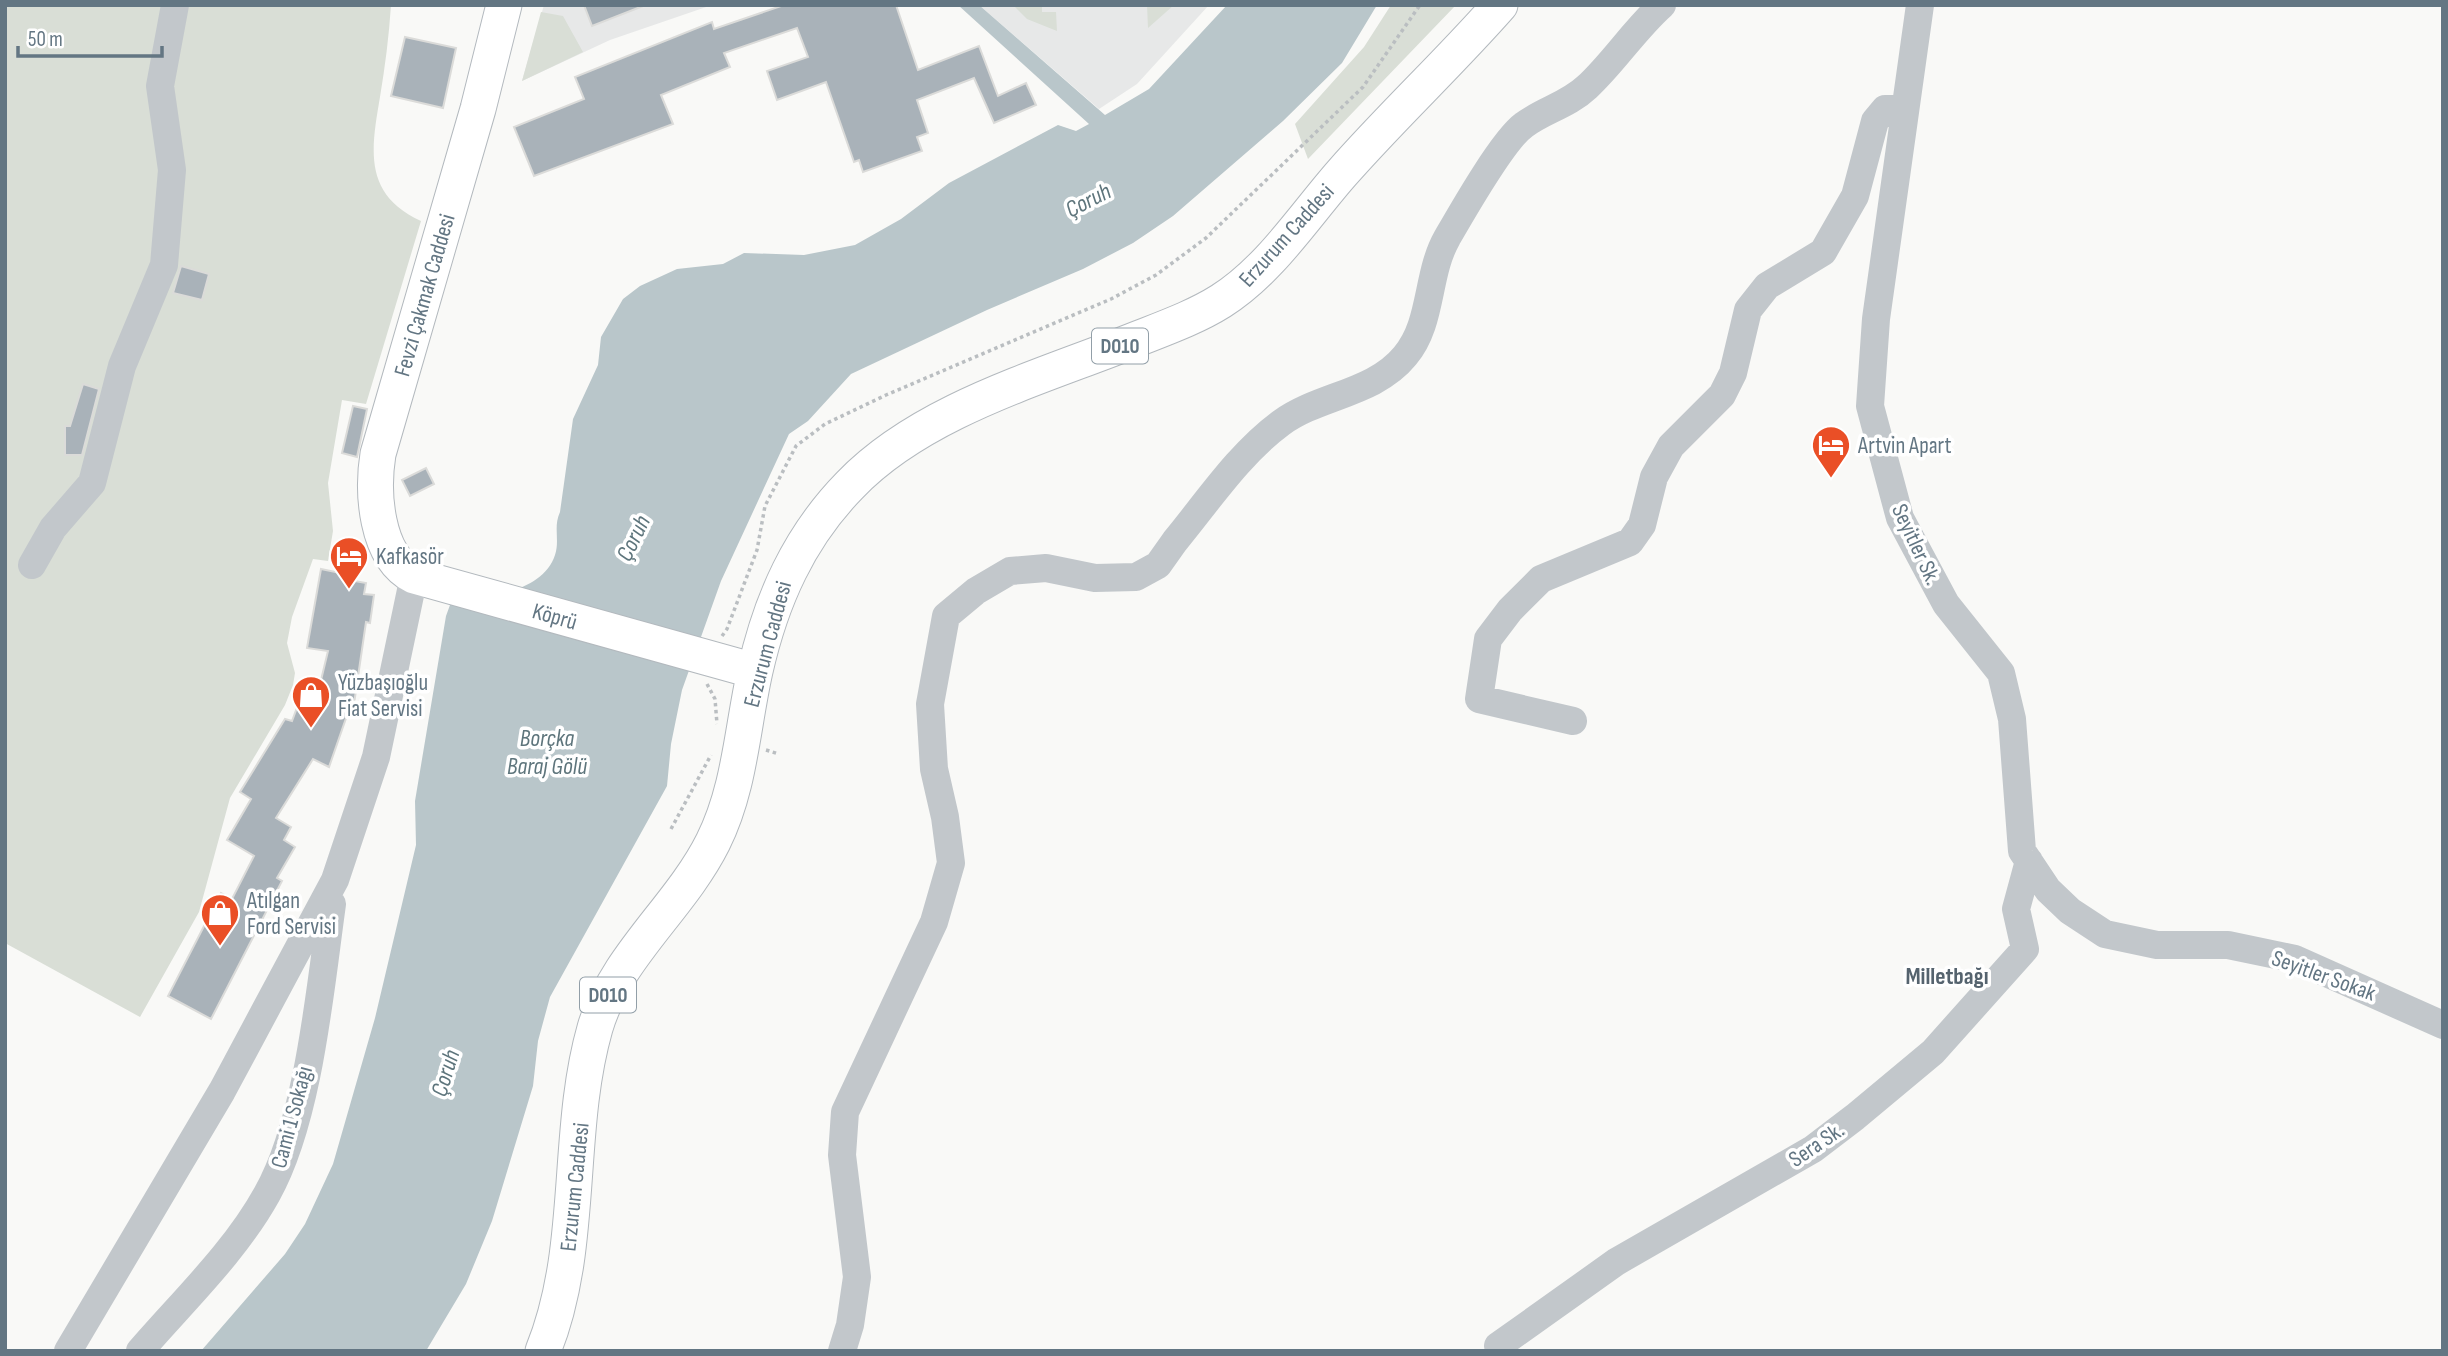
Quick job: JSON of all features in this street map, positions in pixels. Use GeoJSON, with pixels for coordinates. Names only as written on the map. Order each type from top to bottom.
{"type":"FeatureCollection","features":[{"type":"Feature","properties":{"kind":"main road","name":"Fevzi Çakmak Caddesi"},"geometry":{"type":"LineString","coordinates":[[414,576],[403,568],[394,555],[378,517],[374,498],[378,454],[505,5]]}},
{"type":"Feature","properties":{"kind":"main road","name":"Erzurum Caddesi"},"geometry":{"type":"LineString","coordinates":[[543,1351],[564,1276],[588,1061],[596,1026],[612,985],[688,881],[711,846],[730,806],[755,671],[782,580],[798,551],[825,513],[871,465],[915,434],[973,405],[1162,329],[1234,292],[1262,266],[1346,169],[1500,5]]}},
{"type":"Feature","properties":{"kind":"main road","name":"Köprü"},"geometry":{"type":"LineString","coordinates":[[414,576],[755,671]]}},
{"type":"Feature","properties":{"kind":"street"},"geometry":{"type":"LineString","coordinates":[[32,565],[53,528],[92,483],[122,366],[164,265],[172,170],[160,86],[175,5]]}},
{"type":"Feature","properties":{"kind":"street"},"geometry":{"type":"LineString","coordinates":[[842,1351],[850,1325],[858,1277],[842,1155],[845,1112],[934,922],[951,863],[946,817],[934,769],[930,704],[946,617],[976,591],[1010,571],[1046,568],[1095,578],[1124,579],[1148,572],[1165,558],[1175,541],[1265,436],[1310,406],[1373,382],[1395,366],[1405,356],[1422,326],[1444,245],[1505,145],[1525,124],[1561,107],[1583,91],[1639,26],[1662,5]]}},
{"type":"Feature","properties":{"kind":"street","name":"Seyitler Sk."},"geometry":{"type":"LineString","coordinates":[[1920,5],[1876,319],[1870,406],[1900,518],[1945,604],[2001,673],[2012,719],[2022,851],[2048,890],[2070,911],[2105,934],[2157,945]]}},
{"type":"Feature","properties":{"kind":"street"},"geometry":{"type":"LineString","coordinates":[[1573,721],[1479,699],[1488,639],[1510,610],[1541,579],[1630,542],[1642,525],[1654,477],[1671,446],[1722,395],[1733,373],[1748,310],[1767,286],[1823,252],[1856,196],[1875,121],[1885,108],[1905,109]]}},
{"type":"Feature","properties":{"kind":"street"},"geometry":{"type":"LineString","coordinates":[[68,1351],[222,1091],[335,880],[376,757],[414,576]]}},
{"type":"Feature","properties":{"kind":"street","name":"Sera Sk."},"geometry":{"type":"LineString","coordinates":[[1498,1346],[1615,1262],[1813,1149],[1933,1052],[2025,949],[2016,909],[2029,861]]}},
{"type":"Feature","properties":{"kind":"street","name":"Cami 1 Sokağı"},"geometry":{"type":"LineString","coordinates":[[140,1351],[246,1226],[277,1173],[299,1104],[315,1023],[335,880]]}},
{"type":"Feature","properties":{"kind":"street","name":"Seyitler Sokak"},"geometry":{"type":"LineString","coordinates":[[2157,945],[2228,945],[2295,959],[2443,1025]]}},
{"type":"Feature","properties":{"kind":"path"},"geometry":{"type":"LineString","coordinates":[[717,736],[715,699],[704,657],[727,629],[757,550],[765,506],[796,446],[838,418],[1111,299],[1173,264],[1214,231],[1363,87],[1420,5]]}},
{"type":"Feature","properties":{"kind":"path"},"geometry":{"type":"LineString","coordinates":[[671,829],[713,748]]}},
{"type":"Feature","properties":{"kind":"shaded area"},"geometry":{"type":"Polygon","coordinates":[[[5,5],[391,5],[374,135],[375,169],[389,198],[402,210],[421,221],[366,404],[342,400],[328,483],[333,531],[328,561],[313,559],[292,617],[287,643],[295,673],[293,685],[285,705],[230,798],[199,912],[140,1017],[5,943],[5,5]]]}},
{"type":"Feature","properties":{"kind":"shaded area"},"geometry":{"type":"Polygon","coordinates":[[[544,5],[712,5],[610,40],[522,81],[544,5]]]}},
{"type":"Feature","properties":{"kind":"shaded area"},"geometry":{"type":"Polygon","coordinates":[[[979,5],[1209,5],[1137,84],[1099,109],[979,5]]]}},
{"type":"Feature","properties":{"kind":"shaded area"},"geometry":{"type":"Polygon","coordinates":[[[1013,5],[1042,5],[1042,12],[1056,12],[1057,31],[1027,19],[1013,5]]]}},
{"type":"Feature","properties":{"kind":"shaded area"},"geometry":{"type":"Polygon","coordinates":[[[1147,5],[1174,5],[1148,28],[1147,5]]]}},
{"type":"Feature","properties":{"kind":"shaded area"},"geometry":{"type":"Polygon","coordinates":[[[1391,5],[1456,5],[1308,159],[1295,124],[1364,47],[1391,5]]]}},
{"type":"Feature","properties":{"kind":"shaded area"},"geometry":{"type":"Polygon","coordinates":[[[541,12],[563,16],[583,52],[522,81],[541,12]]]}},
{"type":"Feature","properties":{"kind":"water","name":"Borçka Baraj Gölü"},"geometry":{"type":"Polygon","coordinates":[[[958,5],[979,5],[1105,115],[1149,89],[1227,5],[1377,5],[1342,63],[1283,121],[1173,216],[1133,243],[1083,269],[987,310],[851,374],[808,421],[789,434],[721,581],[682,690],[671,744],[667,786],[550,997],[538,1041],[533,1086],[492,1221],[466,1284],[426,1351],[201,1351],[285,1254],[305,1224],[333,1164],[375,1018],[416,845],[415,801],[446,616],[450,605],[510,592],[538,578],[548,568],[555,555],[557,523],[573,419],[598,365],[601,337],[623,299],[640,286],[677,269],[723,264],[744,253],[804,255],[855,245],[901,219],[949,183],[1058,125],[1076,131],[1089,124],[958,5]]]}},
{"type":"Feature","properties":{"kind":"building"},"geometry":{"type":"Polygon","coordinates":[[[584,5],[643,5],[643,6],[592,26],[584,5]]]}},
{"type":"Feature","properties":{"kind":"building"},"geometry":{"type":"Polygon","coordinates":[[[784,5],[896,5],[918,70],[979,46],[998,96],[1026,83],[1036,105],[994,123],[974,78],[917,100],[928,133],[917,137],[922,151],[863,172],[859,160],[854,162],[826,82],[777,100],[767,71],[808,57],[797,28],[724,53],[730,67],[661,95],[673,124],[534,176],[514,127],[584,99],[575,77],[712,22],[714,29],[784,5]]]}},
{"type":"Feature","properties":{"kind":"building"},"geometry":{"type":"Polygon","coordinates":[[[405,37],[456,48],[443,108],[391,96],[405,37]]]}},
{"type":"Feature","properties":{"kind":"building"},"geometry":{"type":"Polygon","coordinates":[[[181,266],[209,274],[202,300],[173,293],[181,266]]]}},
{"type":"Feature","properties":{"kind":"building"},"geometry":{"type":"Polygon","coordinates":[[[83,384],[99,389],[82,455],[65,455],[65,426],[70,426],[83,384]]]}},
{"type":"Feature","properties":{"kind":"building"},"geometry":{"type":"Polygon","coordinates":[[[353,406],[367,409],[357,457],[342,453],[353,406]]]}},
{"type":"Feature","properties":{"kind":"building"},"geometry":{"type":"Polygon","coordinates":[[[426,468],[434,484],[410,496],[402,480],[426,468]]]}},
{"type":"Feature","properties":{"kind":"building"},"geometry":{"type":"Polygon","coordinates":[[[321,569],[350,575],[349,580],[366,583],[364,594],[374,595],[370,623],[366,622],[354,704],[351,704],[329,767],[313,759],[276,818],[291,827],[284,840],[295,847],[277,878],[282,881],[211,1019],[168,996],[221,893],[232,899],[254,856],[227,840],[251,799],[240,792],[285,719],[292,721],[301,697],[316,701],[328,651],[307,648],[321,569]]]}},
{"type":"Feature","properties":{"kind":"place","name":"Artvin Apart"},"geometry":{"type":"Point","coordinates":[1831,479]}},
{"type":"Feature","properties":{"kind":"place","name":"Kafkasör"},"geometry":{"type":"Point","coordinates":[349,590]}},
{"type":"Feature","properties":{"kind":"place","name":"Yüzbaşıoğlu Fiat Servisi"},"geometry":{"type":"Point","coordinates":[311,729]}},
{"type":"Feature","properties":{"kind":"place","name":"Atılgan Ford Servisi"},"geometry":{"type":"Point","coordinates":[220,947]}},
{"type":"Feature","properties":{"kind":"district","name":"Milletbağı"},"geometry":{"type":"Point","coordinates":[1947,976]}},
{"type":"Feature","properties":{"kind":"water label","name":"Çoruh"},"geometry":{"type":"Point","coordinates":[1088,200]}},
{"type":"Feature","properties":{"kind":"water label","name":"Çoruh"},"geometry":{"type":"Point","coordinates":[633,538]}},
{"type":"Feature","properties":{"kind":"water label","name":"Çoruh"},"geometry":{"type":"Point","coordinates":[445,1073]}}]}
